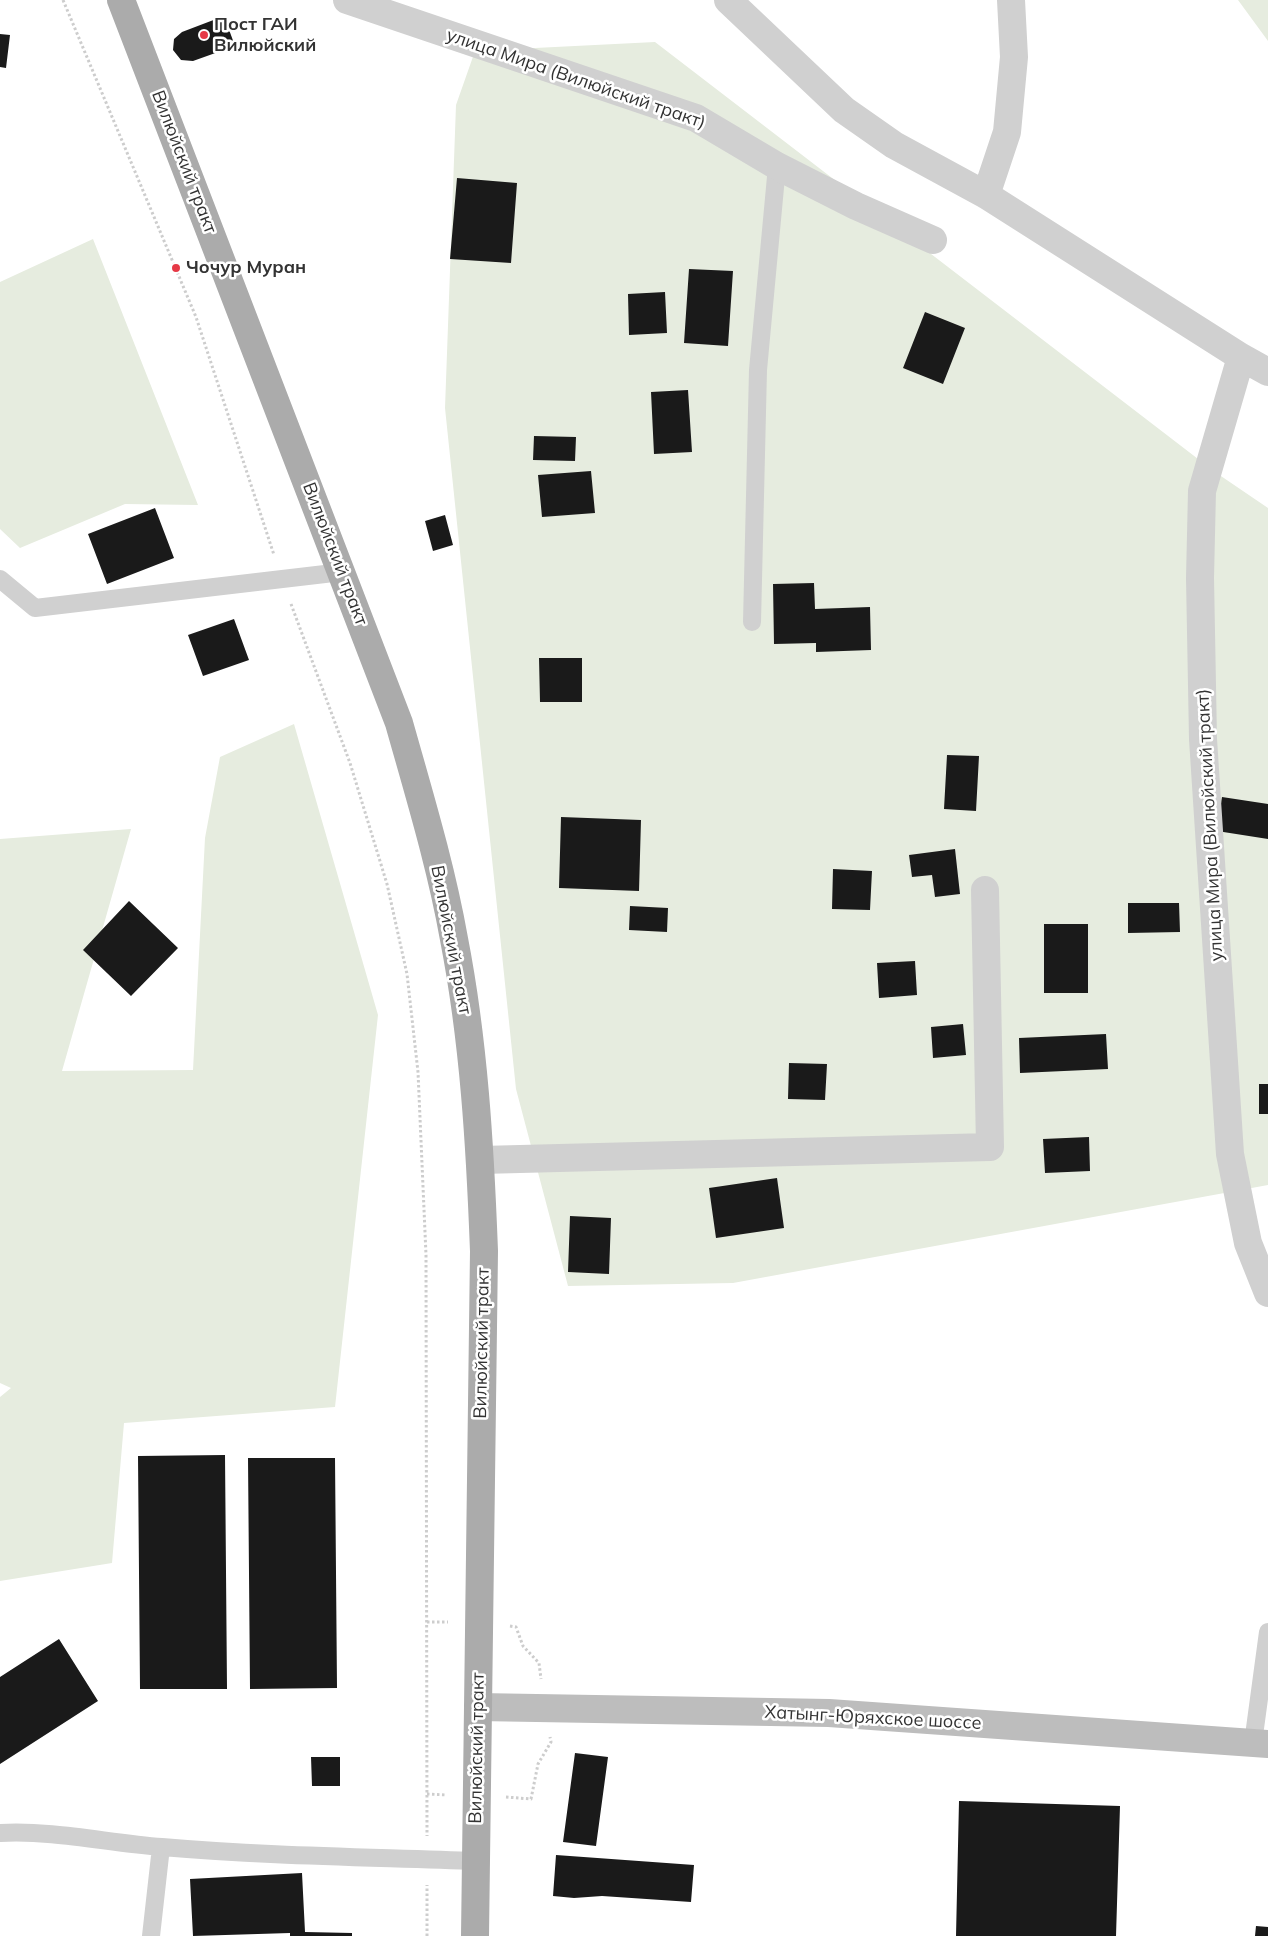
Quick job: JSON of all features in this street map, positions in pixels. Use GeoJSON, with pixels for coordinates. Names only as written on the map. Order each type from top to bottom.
{"type":"FeatureCollection","features":[{"type":"Feature","properties":{"kind":"main road","name":"Вилюйский тракт"},"geometry":{"type":"LineString","coordinates":[[121,0],[399,723],[450,920],[471,1048],[481,1160],[484,1251],[475,1936]]}},
{"type":"Feature","properties":{"kind":"main road","name":"Хатынг-Юряхское шоссе"},"geometry":{"type":"LineString","coordinates":[[478,1707],[829,1713],[1261,1744]]}},
{"type":"Feature","properties":{"kind":"street","name":"улица Мира (Вилюйский тракт)"},"geometry":{"type":"LineString","coordinates":[[347,0],[696,118],[777,166],[856,206],[933,240]]}},
{"type":"Feature","properties":{"kind":"street"},"geometry":{"type":"LineString","coordinates":[[728,0],[844,110],[894,145],[986,194],[1241,357],[1268,372]]}},
{"type":"Feature","properties":{"kind":"street"},"geometry":{"type":"LineString","coordinates":[[986,194],[1008,132],[1014,57],[1011,0]]}},
{"type":"Feature","properties":{"kind":"street","name":"улица Мира (Вилюйский тракт)"},"geometry":{"type":"LineString","coordinates":[[1241,357],[1202,491],[1200,578],[1202,739],[1230,1154],[1248,1243],[1268,1293]]}},
{"type":"Feature","properties":{"kind":"street"},"geometry":{"type":"LineString","coordinates":[[481,1160],[990,1147],[985,890]]}},
{"type":"Feature","properties":{"kind":"lane"},"geometry":{"type":"LineString","coordinates":[[752,622],[758,370],[777,166]]}},
{"type":"Feature","properties":{"kind":"lane"},"geometry":{"type":"LineString","coordinates":[[0,579],[35,608],[342,572]]}},
{"type":"Feature","properties":{"kind":"lane"},"geometry":{"type":"LineString","coordinates":[[1261,1744],[1268,1632]]}},
{"type":"Feature","properties":{"kind":"lane"},"geometry":{"type":"LineString","coordinates":[[0,1833],[25,1832],[161,1847],[242,1852],[476,1861]]}},
{"type":"Feature","properties":{"kind":"lane"},"geometry":{"type":"LineString","coordinates":[[151,1936],[161,1847]]}},
{"type":"Feature","properties":{"kind":"path"},"geometry":{"type":"LineString","coordinates":[[63,0],[196,317],[281,579],[350,763],[387,884],[406,974],[418,1072],[426,1255],[426,1936]]}},
{"type":"Feature","properties":{"kind":"shaded area"},"geometry":{"type":"Polygon","coordinates":[[[1238,0],[1268,0],[1268,41],[1238,0]]]}},
{"type":"Feature","properties":{"kind":"shaded area"},"geometry":{"type":"Polygon","coordinates":[[[655,42],[1215,472],[1268,508],[1268,1185],[733,1283],[568,1286],[516,1089],[445,408],[456,105],[475,51],[655,42]]]}},
{"type":"Feature","properties":{"kind":"shaded area"},"geometry":{"type":"Polygon","coordinates":[[[93,239],[198,505],[125,504],[20,548],[0,529],[0,282],[93,239]]]}},
{"type":"Feature","properties":{"kind":"shaded area"},"geometry":{"type":"Polygon","coordinates":[[[294,724],[378,1015],[335,1407],[124,1423],[112,1563],[0,1581],[0,1397],[11,1388],[0,1383],[0,839],[131,829],[62,1071],[193,1070],[205,838],[220,757],[294,724]]]}},
{"type":"Feature","properties":{"kind":"building","name":"Пост ГАИ Вилюйский"},"geometry":{"type":"Polygon","coordinates":[[[224,16],[235,46],[193,61],[181,60],[173,50],[174,39],[182,32],[224,16]]]}},
{"type":"Feature","properties":{"kind":"building"},"geometry":{"type":"Polygon","coordinates":[[[0,34],[10,35],[6,68],[0,67],[0,34]]]}},
{"type":"Feature","properties":{"kind":"building"},"geometry":{"type":"Polygon","coordinates":[[[457,178],[517,183],[511,263],[450,259],[457,178]]]}},
{"type":"Feature","properties":{"kind":"building"},"geometry":{"type":"Polygon","coordinates":[[[689,269],[733,271],[728,346],[684,343],[689,269]]]}},
{"type":"Feature","properties":{"kind":"building"},"geometry":{"type":"Polygon","coordinates":[[[665,292],[667,333],[629,335],[628,294],[665,292]]]}},
{"type":"Feature","properties":{"kind":"building"},"geometry":{"type":"Polygon","coordinates":[[[925,312],[965,328],[943,384],[903,368],[925,312]]]}},
{"type":"Feature","properties":{"kind":"building"},"geometry":{"type":"Polygon","coordinates":[[[688,390],[692,452],[654,454],[651,392],[688,390]]]}},
{"type":"Feature","properties":{"kind":"building"},"geometry":{"type":"Polygon","coordinates":[[[534,436],[576,437],[575,461],[533,460],[534,436]]]}},
{"type":"Feature","properties":{"kind":"building"},"geometry":{"type":"Polygon","coordinates":[[[591,471],[595,513],[542,517],[538,475],[591,471]]]}},
{"type":"Feature","properties":{"kind":"building"},"geometry":{"type":"Polygon","coordinates":[[[155,508],[174,558],[107,584],[88,534],[155,508]]]}},
{"type":"Feature","properties":{"kind":"building"},"geometry":{"type":"Polygon","coordinates":[[[445,515],[453,545],[433,551],[425,521],[445,515]]]}},
{"type":"Feature","properties":{"kind":"building"},"geometry":{"type":"Polygon","coordinates":[[[814,583],[815,609],[870,607],[871,650],[816,652],[816,643],[774,644],[773,584],[814,583]]]}},
{"type":"Feature","properties":{"kind":"building"},"geometry":{"type":"Polygon","coordinates":[[[234,619],[249,660],[203,676],[188,635],[234,619]]]}},
{"type":"Feature","properties":{"kind":"building"},"geometry":{"type":"Polygon","coordinates":[[[539,658],[582,658],[582,702],[540,702],[539,658]]]}},
{"type":"Feature","properties":{"kind":"building"},"geometry":{"type":"Polygon","coordinates":[[[947,755],[979,756],[976,811],[944,809],[947,755]]]}},
{"type":"Feature","properties":{"kind":"building"},"geometry":{"type":"Polygon","coordinates":[[[1222,797],[1268,804],[1268,839],[1217,831],[1222,797]]]}},
{"type":"Feature","properties":{"kind":"building"},"geometry":{"type":"Polygon","coordinates":[[[561,817],[641,820],[639,891],[559,888],[561,817]]]}},
{"type":"Feature","properties":{"kind":"building"},"geometry":{"type":"Polygon","coordinates":[[[955,849],[960,894],[935,897],[932,875],[912,877],[909,855],[955,849]]]}},
{"type":"Feature","properties":{"kind":"building"},"geometry":{"type":"Polygon","coordinates":[[[833,869],[872,871],[870,910],[832,909],[833,869]]]}},
{"type":"Feature","properties":{"kind":"building"},"geometry":{"type":"Polygon","coordinates":[[[129,901],[178,948],[131,996],[83,950],[129,901]]]}},
{"type":"Feature","properties":{"kind":"building"},"geometry":{"type":"Polygon","coordinates":[[[1128,903],[1179,903],[1180,932],[1128,933],[1128,903]]]}},
{"type":"Feature","properties":{"kind":"building"},"geometry":{"type":"Polygon","coordinates":[[[630,906],[668,908],[667,932],[629,930],[630,906]]]}},
{"type":"Feature","properties":{"kind":"building"},"geometry":{"type":"Polygon","coordinates":[[[1044,924],[1088,924],[1088,993],[1044,993],[1044,924]]]}},
{"type":"Feature","properties":{"kind":"building"},"geometry":{"type":"Polygon","coordinates":[[[915,961],[917,995],[879,998],[877,963],[915,961]]]}},
{"type":"Feature","properties":{"kind":"building"},"geometry":{"type":"Polygon","coordinates":[[[963,1024],[966,1055],[933,1058],[931,1027],[963,1024]]]}},
{"type":"Feature","properties":{"kind":"building"},"geometry":{"type":"Polygon","coordinates":[[[1106,1034],[1108,1069],[1020,1073],[1019,1038],[1106,1034]]]}},
{"type":"Feature","properties":{"kind":"building"},"geometry":{"type":"Polygon","coordinates":[[[789,1063],[827,1064],[825,1100],[788,1099],[789,1063]]]}},
{"type":"Feature","properties":{"kind":"building"},"geometry":{"type":"Polygon","coordinates":[[[1259,1084],[1268,1084],[1268,1114],[1259,1114],[1259,1084]]]}},
{"type":"Feature","properties":{"kind":"building"},"geometry":{"type":"Polygon","coordinates":[[[1089,1137],[1090,1171],[1045,1173],[1043,1139],[1089,1137]]]}},
{"type":"Feature","properties":{"kind":"building"},"geometry":{"type":"Polygon","coordinates":[[[777,1178],[784,1228],[716,1238],[709,1188],[777,1178]]]}},
{"type":"Feature","properties":{"kind":"building"},"geometry":{"type":"Polygon","coordinates":[[[570,1216],[611,1218],[609,1274],[568,1272],[570,1216]]]}},
{"type":"Feature","properties":{"kind":"building"},"geometry":{"type":"Polygon","coordinates":[[[225,1455],[227,1689],[140,1689],[138,1456],[225,1455]]]}},
{"type":"Feature","properties":{"kind":"building"},"geometry":{"type":"Polygon","coordinates":[[[248,1458],[335,1458],[337,1688],[250,1689],[248,1458]]]}},
{"type":"Feature","properties":{"kind":"building"},"geometry":{"type":"Polygon","coordinates":[[[59,1639],[98,1701],[0,1764],[0,1677],[59,1639]]]}},
{"type":"Feature","properties":{"kind":"building"},"geometry":{"type":"Polygon","coordinates":[[[575,1753],[608,1757],[596,1846],[563,1842],[575,1753]]]}},
{"type":"Feature","properties":{"kind":"building"},"geometry":{"type":"Polygon","coordinates":[[[311,1757],[340,1757],[340,1786],[312,1786],[311,1757]]]}},
{"type":"Feature","properties":{"kind":"building"},"geometry":{"type":"Polygon","coordinates":[[[959,1801],[1120,1806],[1116,1936],[956,1936],[959,1801]]]}},
{"type":"Feature","properties":{"kind":"building"},"geometry":{"type":"Polygon","coordinates":[[[556,1855],[694,1865],[691,1902],[602,1896],[574,1898],[553,1896],[556,1855]]]}},
{"type":"Feature","properties":{"kind":"building"},"geometry":{"type":"Polygon","coordinates":[[[302,1873],[305,1932],[352,1933],[352,1936],[290,1936],[290,1933],[193,1936],[190,1879],[302,1873]]]}},
{"type":"Feature","properties":{"kind":"building"},"geometry":{"type":"Polygon","coordinates":[[[1256,1926],[1268,1927],[1268,1936],[1255,1936],[1256,1926]]]}},
{"type":"Feature","properties":{"kind":"place","name":"Пост ГАИ Вилюйский"},"geometry":{"type":"Point","coordinates":[204,35]}},
{"type":"Feature","properties":{"kind":"place","name":"Чочур Муран"},"geometry":{"type":"Point","coordinates":[176,268]}}]}
